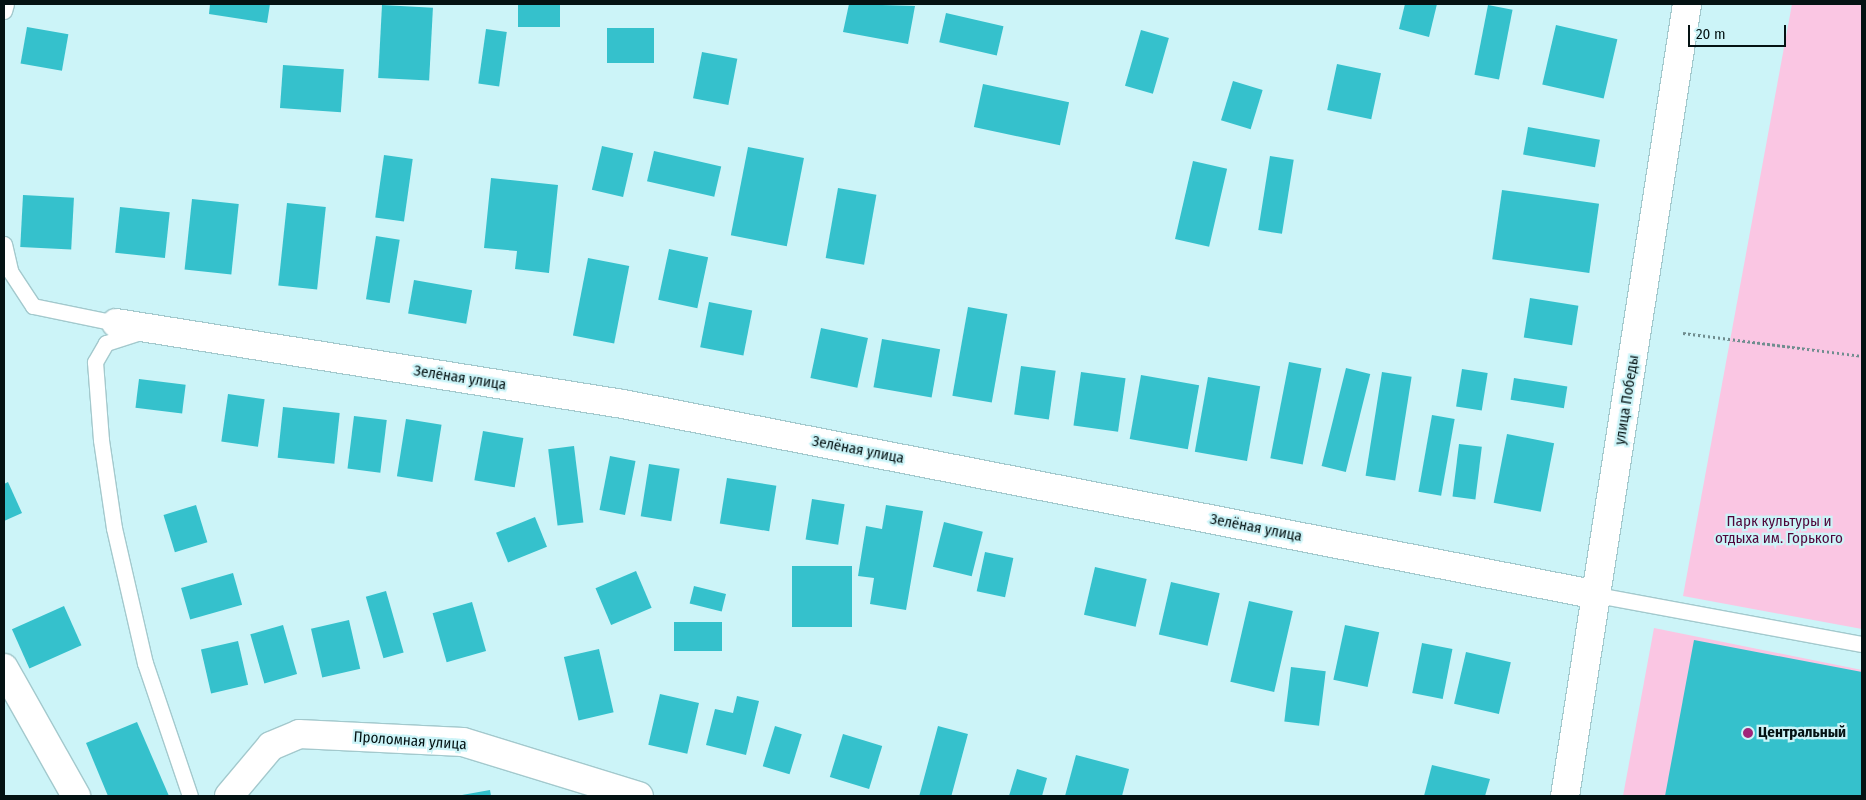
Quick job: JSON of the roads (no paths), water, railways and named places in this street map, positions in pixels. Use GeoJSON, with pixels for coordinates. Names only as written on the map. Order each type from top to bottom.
{"type":"FeatureCollection","features":[{"type":"Feature","properties":{"kind":"street","name":"улица Победы"},"geometry":{"type":"LineString","coordinates":[[1566,796],[1687,4]]}},
{"type":"Feature","properties":{"kind":"street","name":"Зелёная улица"},"geometry":{"type":"LineString","coordinates":[[116,323],[623,404],[1597,594]]}},
{"type":"Feature","properties":{"kind":"street"},"geometry":{"type":"LineString","coordinates":[[4,668],[76,796]]}},
{"type":"Feature","properties":{"kind":"street","name":"Проломная улица"},"geometry":{"type":"LineString","coordinates":[[229,796],[271,746],[298,734],[463,742],[639,796]]}},
{"type":"Feature","properties":{"kind":"lane"},"geometry":{"type":"LineString","coordinates":[[4,11],[6,4]]}},
{"type":"Feature","properties":{"kind":"lane"},"geometry":{"type":"LineString","coordinates":[[4,244],[10,271],[33,306],[116,323]]}},
{"type":"Feature","properties":{"kind":"lane"},"geometry":{"type":"LineString","coordinates":[[151,328],[106,342],[95,362],[95,382],[114,528],[145,663],[190,796]]}},
{"type":"Feature","properties":{"kind":"lane"},"geometry":{"type":"LineString","coordinates":[[1597,594],[1862,644]]}},
{"type":"Feature","properties":{"kind":"place","name":"Центральный"},"geometry":{"type":"Point","coordinates":[1748,733]}},
{"type":"Feature","properties":{"kind":"park label","name":"Парк культуры и отдыха им. Горького"},"geometry":{"type":"Point","coordinates":[1779,530]}}]}
